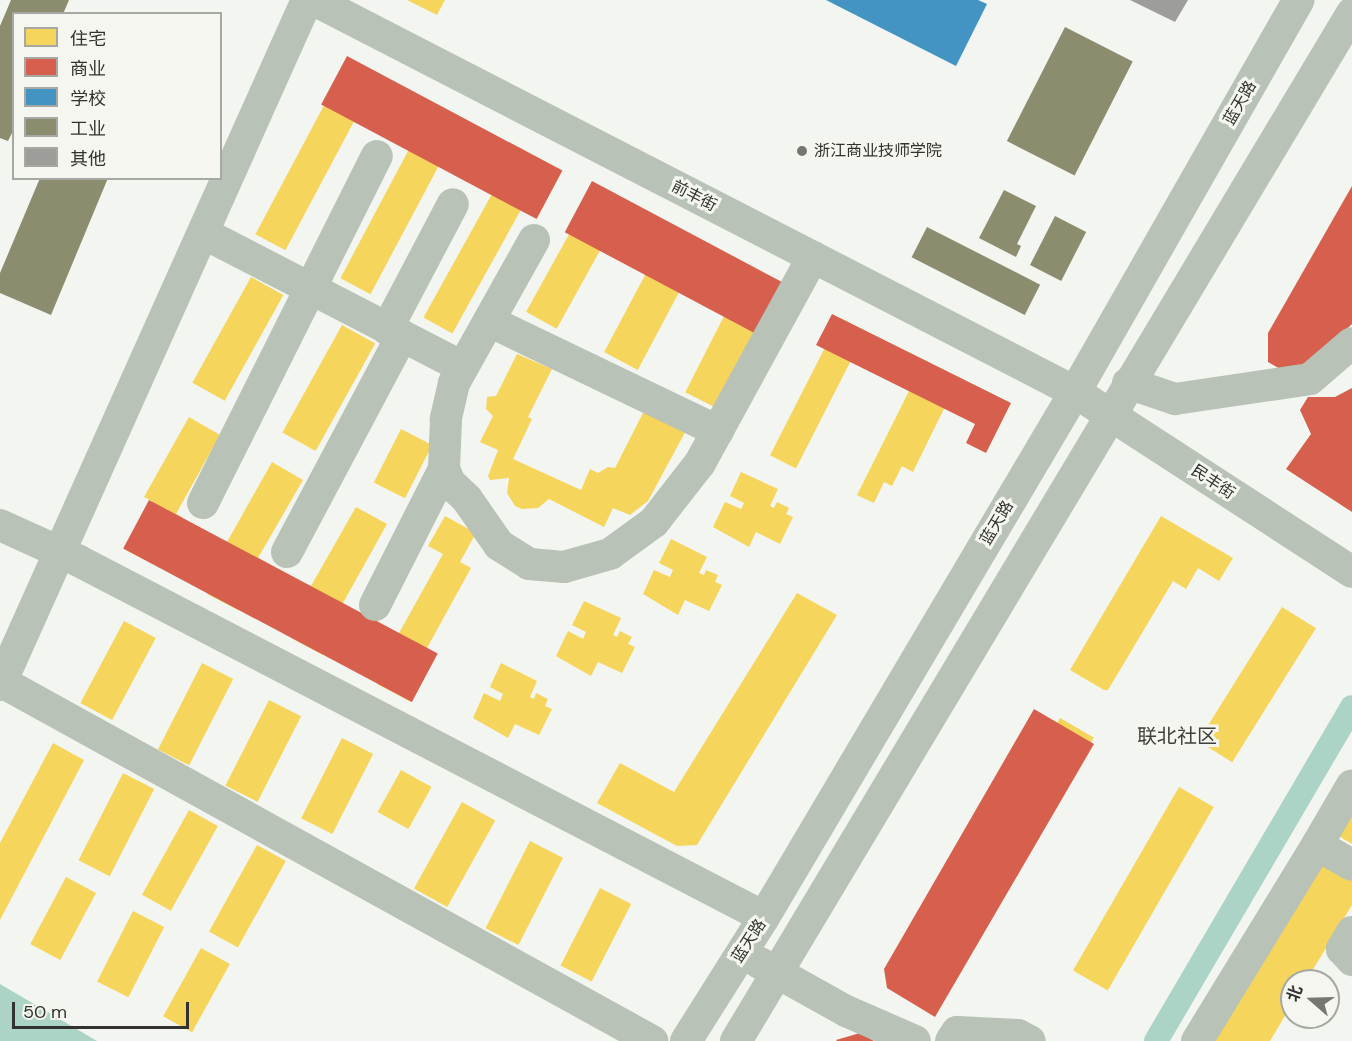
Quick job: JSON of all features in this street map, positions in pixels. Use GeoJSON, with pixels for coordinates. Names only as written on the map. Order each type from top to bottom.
{"type":"FeatureCollection","features":[{"type":"Feature","properties":{"kind":"street"},"geometry":{"type":"LineString","coordinates":[[306,0],[62,552],[1,684],[652,1041]]}},
{"type":"Feature","properties":{"kind":"street","name":"前丰街"},"geometry":{"type":"LineString","coordinates":[[314,0],[1075,392]]}},
{"type":"Feature","properties":{"kind":"street","name":"蓝天路"},"geometry":{"type":"LineString","coordinates":[[686,1041],[764,917],[1075,392],[1299,0]]}},
{"type":"Feature","properties":{"kind":"street"},"geometry":{"type":"LineString","coordinates":[[736,1041],[1128,383],[1352,13]]}},
{"type":"Feature","properties":{"kind":"street"},"geometry":{"type":"LineString","coordinates":[[203,503],[377,156]]}},
{"type":"Feature","properties":{"kind":"street"},"geometry":{"type":"LineString","coordinates":[[287,552],[394,332],[453,204]]}},
{"type":"Feature","properties":{"kind":"street"},"geometry":{"type":"LineString","coordinates":[[203,233],[463,367]]}},
{"type":"Feature","properties":{"kind":"street"},"geometry":{"type":"LineString","coordinates":[[375,605],[444,469],[446,419],[454,383],[534,240]]}},
{"type":"Feature","properties":{"kind":"street"},"geometry":{"type":"LineString","coordinates":[[444,469],[450,483],[467,499],[499,545],[530,564],[564,567],[610,554],[654,522],[700,463],[813,257]]}},
{"type":"Feature","properties":{"kind":"street"},"geometry":{"type":"LineString","coordinates":[[489,321],[718,431]]}},
{"type":"Feature","properties":{"kind":"street"},"geometry":{"type":"LineString","coordinates":[[1128,383],[1175,399],[1310,380],[1352,343]]}},
{"type":"Feature","properties":{"kind":"street","name":"民丰街"},"geometry":{"type":"LineString","coordinates":[[1075,392],[1352,572]]}},
{"type":"Feature","properties":{"kind":"street"},"geometry":{"type":"LineString","coordinates":[[0,525],[62,552],[764,917]]}},
{"type":"Feature","properties":{"kind":"street"},"geometry":{"type":"LineString","coordinates":[[1197,1041],[1352,785]]}},
{"type":"Feature","properties":{"kind":"street"},"geometry":{"type":"LineString","coordinates":[[1317,845],[1352,865]]}},
{"type":"Feature","properties":{"kind":"street"},"geometry":{"type":"LineString","coordinates":[[1352,932],[1342,949],[1352,960]]}},
{"type":"Feature","properties":{"kind":"street"},"geometry":{"type":"LineString","coordinates":[[741,952],[776,974],[846,1011],[915,1041]]}},
{"type":"Feature","properties":{"kind":"street"},"geometry":{"type":"LineString","coordinates":[[951,1041],[957,1032],[1018,1035],[1030,1041]]}},
{"type":"Feature","properties":{"kind":"shaded area"},"geometry":{"type":"Polygon","coordinates":[[[0,984],[97,1041],[0,1041],[0,984]]]}},
{"type":"Feature","properties":{"kind":"building: 住宅"},"geometry":{"type":"Polygon","coordinates":[[[407,0],[445,0],[437,15],[407,0]]]}},
{"type":"Feature","properties":{"kind":"building: 住宅"},"geometry":{"type":"Polygon","coordinates":[[[347,62],[377,78],[285,250],[255,234],[347,62]]]}},
{"type":"Feature","properties":{"kind":"building: 住宅"},"geometry":{"type":"Polygon","coordinates":[[[432,106],[462,122],[370,294],[340,278],[432,106]]]}},
{"type":"Feature","properties":{"kind":"building: 住宅"},"geometry":{"type":"Polygon","coordinates":[[[518,147],[547,163],[452,334],[423,318],[518,147]]]}},
{"type":"Feature","properties":{"kind":"building: 住宅"},"geometry":{"type":"Polygon","coordinates":[[[593,191],[624,208],[557,329],[526,312],[593,191]]]}},
{"type":"Feature","properties":{"kind":"building: 住宅"},"geometry":{"type":"Polygon","coordinates":[[[668,232],[702,250],[638,370],[604,352],[668,232]]]}},
{"type":"Feature","properties":{"kind":"building: 住宅"},"geometry":{"type":"Polygon","coordinates":[[[747,271],[778,287],[716,408],[685,392],[747,271]]]}},
{"type":"Feature","properties":{"kind":"building: 住宅"},"geometry":{"type":"Polygon","coordinates":[[[251,277],[283,295],[225,401],[192,383],[251,277]]]}},
{"type":"Feature","properties":{"kind":"building: 住宅"},"geometry":{"type":"Polygon","coordinates":[[[840,318],[866,331],[796,468],[770,455],[840,318]]]}},
{"type":"Feature","properties":{"kind":"building: 住宅"},"geometry":{"type":"Polygon","coordinates":[[[342,325],[375,343],[316,451],[282,433],[342,325]]]}},
{"type":"Feature","properties":{"kind":"building: 住宅"},"geometry":{"type":"Polygon","coordinates":[[[517,354],[552,369],[528,417],[532,419],[513,459],[581,490],[590,469],[598,473],[608,467],[615,468],[647,405],[689,425],[648,501],[630,515],[613,508],[604,527],[549,499],[538,508],[522,509],[515,506],[507,493],[509,478],[490,480],[488,476],[498,450],[480,442],[493,416],[486,409],[487,397],[496,396],[517,354]]]}},
{"type":"Feature","properties":{"kind":"building: 住宅"},"geometry":{"type":"Polygon","coordinates":[[[924,361],[959,378],[913,472],[902,466],[892,486],[884,482],[874,503],[857,495],[924,361]]]}},
{"type":"Feature","properties":{"kind":"building: 住宅"},"geometry":{"type":"Polygon","coordinates":[[[189,417],[220,435],[176,514],[182,517],[155,565],[124,549],[152,501],[144,497],[189,417]]]}},
{"type":"Feature","properties":{"kind":"building: 住宅"},"geometry":{"type":"Polygon","coordinates":[[[401,429],[432,445],[405,498],[374,482],[401,429]]]}},
{"type":"Feature","properties":{"kind":"building: 住宅"},"geometry":{"type":"Polygon","coordinates":[[[272,462],[303,480],[258,558],[266,562],[238,610],[207,594],[234,546],[227,542],[272,462]]]}},
{"type":"Feature","properties":{"kind":"building: 住宅"},"geometry":{"type":"Polygon","coordinates":[[[741,472],[778,489],[770,506],[774,508],[777,502],[789,508],[786,514],[793,517],[780,544],[756,532],[749,547],[713,527],[725,502],[741,509],[744,503],[730,496],[741,472]]]}},
{"type":"Feature","properties":{"kind":"building: 住宅"},"geometry":{"type":"Polygon","coordinates":[[[356,507],[387,524],[343,603],[350,608],[323,655],[291,638],[319,591],[311,586],[356,507]]]}},
{"type":"Feature","properties":{"kind":"building: 住宅"},"geometry":{"type":"Polygon","coordinates":[[[445,516],[476,533],[460,562],[471,568],[427,648],[437,654],[411,702],[377,684],[403,636],[399,633],[443,554],[428,546],[445,516]]]}},
{"type":"Feature","properties":{"kind":"building: 住宅"},"geometry":{"type":"Polygon","coordinates":[[[1161,516],[1233,558],[1219,581],[1198,568],[1186,589],[1173,581],[1108,690],[1104,690],[1070,670],[1161,516]]]}},
{"type":"Feature","properties":{"kind":"building: 住宅"},"geometry":{"type":"Polygon","coordinates":[[[671,539],[707,557],[699,573],[704,575],[706,570],[718,575],[715,582],[722,585],[709,611],[685,600],[678,615],[643,594],[654,570],[670,577],[673,570],[659,563],[671,539]]]}},
{"type":"Feature","properties":{"kind":"building: 住宅"},"geometry":{"type":"Polygon","coordinates":[[[797,593],[837,615],[697,845],[677,846],[597,803],[620,763],[674,792],[797,593]]]}},
{"type":"Feature","properties":{"kind":"building: 住宅"},"geometry":{"type":"Polygon","coordinates":[[[584,601],[621,618],[613,635],[617,637],[620,631],[632,637],[628,644],[635,647],[622,673],[598,662],[591,676],[556,656],[568,631],[583,639],[586,632],[572,625],[584,601]]]}},
{"type":"Feature","properties":{"kind":"building: 住宅"},"geometry":{"type":"Polygon","coordinates":[[[1282,607],[1316,628],[1232,762],[1198,741],[1282,607]]]}},
{"type":"Feature","properties":{"kind":"building: 住宅"},"geometry":{"type":"Polygon","coordinates":[[[124,621],[156,638],[112,720],[80,703],[124,621]]]}},
{"type":"Feature","properties":{"kind":"building: 住宅"},"geometry":{"type":"Polygon","coordinates":[[[202,663],[233,679],[189,765],[158,749],[202,663]]]}},
{"type":"Feature","properties":{"kind":"building: 住宅"},"geometry":{"type":"Polygon","coordinates":[[[501,663],[537,681],[530,697],[534,699],[536,693],[548,699],[545,706],[552,709],[539,735],[515,724],[508,738],[473,718],[484,693],[500,701],[503,694],[490,687],[501,663]]]}},
{"type":"Feature","properties":{"kind":"building: 住宅"},"geometry":{"type":"Polygon","coordinates":[[[269,700],[301,716],[257,802],[225,786],[269,700]]]}},
{"type":"Feature","properties":{"kind":"building: 住宅"},"geometry":{"type":"Polygon","coordinates":[[[1060,718],[1094,737],[934,1014],[900,994],[1060,718]]]}},
{"type":"Feature","properties":{"kind":"building: 住宅"},"geometry":{"type":"Polygon","coordinates":[[[342,738],[373,754],[332,834],[301,818],[342,738]]]}},
{"type":"Feature","properties":{"kind":"building: 住宅"},"geometry":{"type":"Polygon","coordinates":[[[53,743],[84,760],[0,920],[0,843],[53,743]]]}},
{"type":"Feature","properties":{"kind":"building: 住宅"},"geometry":{"type":"Polygon","coordinates":[[[401,770],[432,787],[408,829],[378,812],[401,770]]]}},
{"type":"Feature","properties":{"kind":"building: 住宅"},"geometry":{"type":"Polygon","coordinates":[[[123,773],[154,789],[110,876],[79,860],[123,773]]]}},
{"type":"Feature","properties":{"kind":"building: 住宅"},"geometry":{"type":"Polygon","coordinates":[[[1179,787],[1214,807],[1108,991],[1073,971],[1179,787]]]}},
{"type":"Feature","properties":{"kind":"building: 住宅"},"geometry":{"type":"Polygon","coordinates":[[[462,802],[495,820],[447,907],[414,889],[462,802]]]}},
{"type":"Feature","properties":{"kind":"building: 住宅"},"geometry":{"type":"Polygon","coordinates":[[[1352,809],[1352,844],[1337,835],[1352,809]]]}},
{"type":"Feature","properties":{"kind":"building: 住宅"},"geometry":{"type":"Polygon","coordinates":[[[189,810],[218,826],[171,911],[142,895],[189,810]]]}},
{"type":"Feature","properties":{"kind":"building: 住宅"},"geometry":{"type":"Polygon","coordinates":[[[530,841],[563,858],[518,945],[486,928],[530,841]]]}},
{"type":"Feature","properties":{"kind":"building: 住宅"},"geometry":{"type":"Polygon","coordinates":[[[257,845],[286,861],[238,948],[209,932],[257,845]]]}},
{"type":"Feature","properties":{"kind":"building: 住宅"},"geometry":{"type":"Polygon","coordinates":[[[1322,863],[1352,881],[1352,905],[1313,969],[1280,969],[1280,1024],[1270,1041],[1214,1041],[1322,863]]]}},
{"type":"Feature","properties":{"kind":"building: 住宅"},"geometry":{"type":"Polygon","coordinates":[[[66,877],[96,893],[60,960],[30,944],[66,877]]]}},
{"type":"Feature","properties":{"kind":"building: 住宅"},"geometry":{"type":"Polygon","coordinates":[[[600,888],[631,904],[592,981],[561,966],[600,888]]]}},
{"type":"Feature","properties":{"kind":"building: 住宅"},"geometry":{"type":"Polygon","coordinates":[[[133,911],[164,927],[128,997],[97,981],[133,911]]]}},
{"type":"Feature","properties":{"kind":"building: 住宅"},"geometry":{"type":"Polygon","coordinates":[[[201,948],[230,964],[192,1032],[163,1016],[201,948]]]}},
{"type":"Feature","properties":{"kind":"building: 商业"},"geometry":{"type":"Polygon","coordinates":[[[347,56],[562,171],[537,219],[321,105],[347,56]]]}},
{"type":"Feature","properties":{"kind":"building: 商业"},"geometry":{"type":"Polygon","coordinates":[[[592,181],[785,284],[758,335],[565,232],[592,181]]]}},
{"type":"Feature","properties":{"kind":"building: 商业"},"geometry":{"type":"Polygon","coordinates":[[[1352,186],[1352,324],[1312,362],[1284,371],[1268,362],[1268,333],[1352,186]]]}},
{"type":"Feature","properties":{"kind":"building: 商业"},"geometry":{"type":"Polygon","coordinates":[[[832,314],[1011,403],[986,453],[966,443],[975,424],[816,345],[832,314]]]}},
{"type":"Feature","properties":{"kind":"building: 商业"},"geometry":{"type":"Polygon","coordinates":[[[1352,388],[1352,512],[1286,469],[1311,434],[1300,410],[1308,397],[1335,397],[1352,388]]]}},
{"type":"Feature","properties":{"kind":"building: 商业"},"geometry":{"type":"Polygon","coordinates":[[[149,500],[438,654],[412,702],[123,549],[149,500]]]}},
{"type":"Feature","properties":{"kind":"building: 商业"},"geometry":{"type":"Polygon","coordinates":[[[1034,709],[1094,744],[935,1017],[887,988],[884,969],[1034,709]]]}},
{"type":"Feature","properties":{"kind":"building: 商业"},"geometry":{"type":"Polygon","coordinates":[[[860,1033],[874,1041],[836,1040],[860,1033]]]}},
{"type":"Feature","properties":{"kind":"building: 学校"},"geometry":{"type":"Polygon","coordinates":[[[826,0],[978,0],[987,4],[956,66],[826,0]]]}},
{"type":"Feature","properties":{"kind":"building: 工业"},"geometry":{"type":"Polygon","coordinates":[[[11,0],[69,0],[64,12],[12,12],[12,133],[8,141],[0,138],[0,26],[11,0]]]}},
{"type":"Feature","properties":{"kind":"building: 工业"},"geometry":{"type":"Polygon","coordinates":[[[1065,27],[1133,62],[1075,176],[1007,141],[1065,27]]]}},
{"type":"Feature","properties":{"kind":"building: 工业"},"geometry":{"type":"Polygon","coordinates":[[[39,180],[107,180],[51,315],[0,293],[0,273],[39,180]]]}},
{"type":"Feature","properties":{"kind":"building: 工业"},"geometry":{"type":"Polygon","coordinates":[[[1004,190],[1036,206],[1017,244],[1021,246],[1016,257],[979,238],[1004,190]]]}},
{"type":"Feature","properties":{"kind":"building: 工业"},"geometry":{"type":"Polygon","coordinates":[[[1055,216],[1086,232],[1061,281],[1030,265],[1055,216]]]}},
{"type":"Feature","properties":{"kind":"building: 工业"},"geometry":{"type":"Polygon","coordinates":[[[927,227],[1040,285],[1025,315],[912,257],[927,227]]]}},
{"type":"Feature","properties":{"kind":"building: 其他"},"geometry":{"type":"Polygon","coordinates":[[[1130,0],[1188,0],[1175,22],[1130,0]]]}},
{"type":"Feature","properties":{"kind":"waterway"},"geometry":{"type":"LineString","coordinates":[[1156,1041],[1352,707]]}},
{"type":"Feature","properties":{"kind":"place","name":"浙江商业技师学院"},"geometry":{"type":"Point","coordinates":[802,151]}},
{"type":"Feature","properties":{"kind":"district","name":"联北社区"},"geometry":{"type":"Point","coordinates":[1177,736]}}]}
